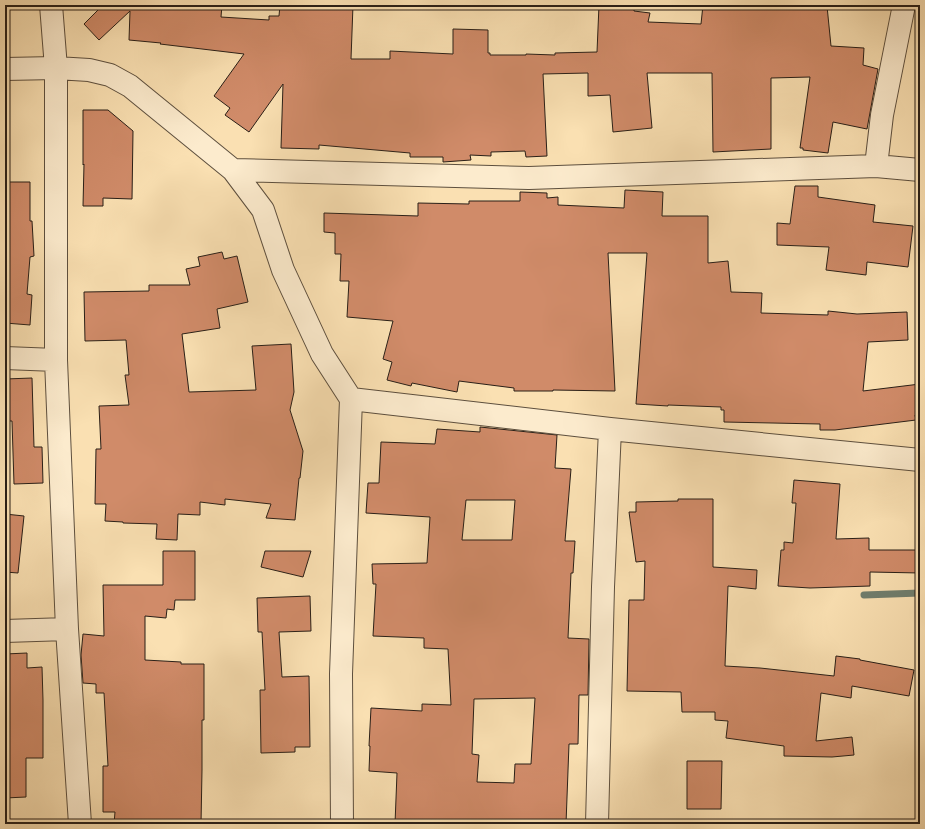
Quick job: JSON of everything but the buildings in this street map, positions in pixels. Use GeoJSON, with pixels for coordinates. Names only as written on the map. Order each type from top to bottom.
{"type":"FeatureCollection","features":[{"type":"Feature","properties":{"kind":"street"},"geometry":{"type":"LineString","coordinates":[[51,5],[56,68],[56,360],[67,628],[80,824]]}},
{"type":"Feature","properties":{"kind":"street"},"geometry":{"type":"LineString","coordinates":[[876,166],[882,115],[904,5]]}},
{"type":"Feature","properties":{"kind":"street"},"geometry":{"type":"LineString","coordinates":[[5,69],[56,68],[89,70],[110,75],[130,86],[233,170],[263,210],[283,270],[322,354],[351,399],[341,674],[342,824]]}},
{"type":"Feature","properties":{"kind":"street"},"geometry":{"type":"LineString","coordinates":[[233,170],[529,178],[876,166],[920,170]]}},
{"type":"Feature","properties":{"kind":"street"},"geometry":{"type":"LineString","coordinates":[[5,358],[56,360]]}},
{"type":"Feature","properties":{"kind":"street"},"geometry":{"type":"LineString","coordinates":[[351,399],[610,429],[920,460]]}},
{"type":"Feature","properties":{"kind":"street"},"geometry":{"type":"LineString","coordinates":[[597,824],[602,586],[610,429]]}},
{"type":"Feature","properties":{"kind":"street"},"geometry":{"type":"LineString","coordinates":[[5,631],[67,628]]}},
{"type":"Feature","properties":{"kind":"waterway"},"geometry":{"type":"LineString","coordinates":[[864,595],[920,593]]}}]}
